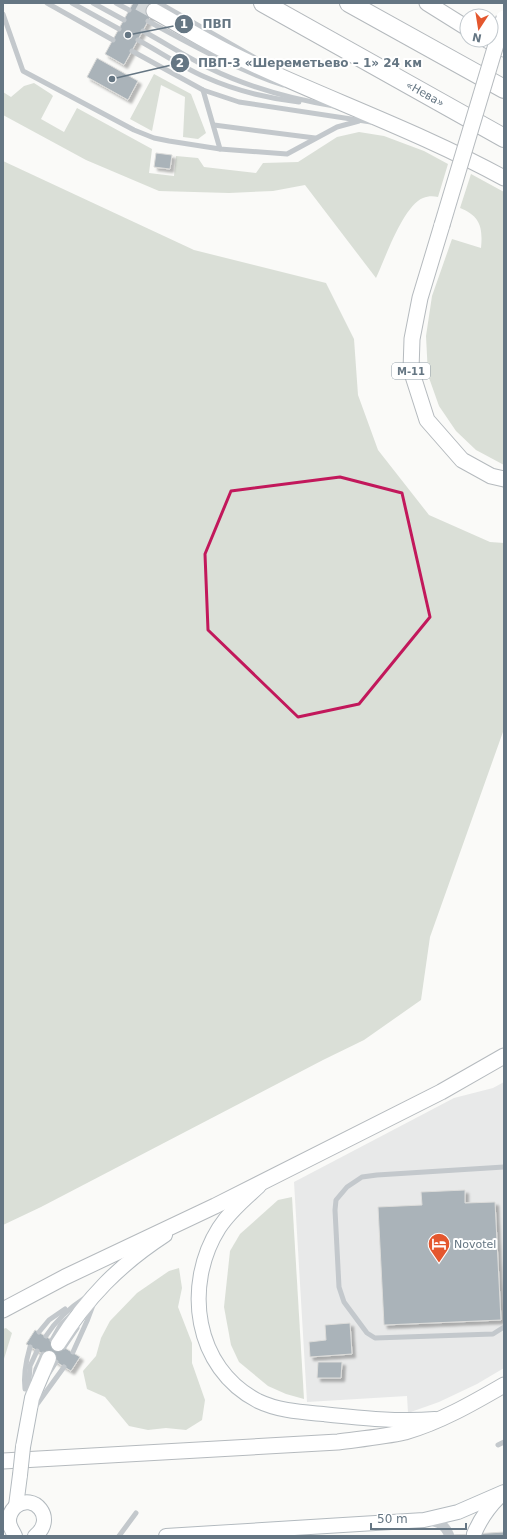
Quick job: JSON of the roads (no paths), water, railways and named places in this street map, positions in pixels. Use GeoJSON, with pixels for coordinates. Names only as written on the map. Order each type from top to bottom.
{"type":"FeatureCollection","features":[{"type":"Feature","properties":{"kind":"highway","name":"«Нева»"},"geometry":{"type":"LineString","coordinates":[[263,3],[504,138]]}},
{"type":"Feature","properties":{"kind":"highway"},"geometry":{"type":"LineString","coordinates":[[348,3],[504,89]]}},
{"type":"Feature","properties":{"kind":"main road"},"geometry":{"type":"LineString","coordinates":[[427,3],[459,23]]}},
{"type":"Feature","properties":{"kind":"main road"},"geometry":{"type":"LineString","coordinates":[[154,12],[293,87],[340,105],[360,116],[399,128],[477,163],[504,178]]}},
{"type":"Feature","properties":{"kind":"main road","name":"М-11"},"geometry":{"type":"LineString","coordinates":[[504,18],[420,298],[412,339],[411,370],[427,420],[462,460],[491,476],[504,479]]}},
{"type":"Feature","properties":{"kind":"main road"},"geometry":{"type":"LineString","coordinates":[[3,1310],[65,1277],[266,1181],[441,1092],[504,1056]]}},
{"type":"Feature","properties":{"kind":"main road"},"geometry":{"type":"LineString","coordinates":[[3,1462],[338,1442],[405,1432],[441,1418],[466,1406],[504,1384]]}},
{"type":"Feature","properties":{"kind":"street"},"geometry":{"type":"LineString","coordinates":[[266,1181],[229,1214],[219,1228],[209,1247],[202,1268],[199,1284],[199,1316],[202,1332],[214,1360],[233,1384],[245,1393],[273,1407],[344,1417],[407,1421],[441,1418]]}},
{"type":"Feature","properties":{"kind":"street"},"geometry":{"type":"LineString","coordinates":[[55,1342],[83,1302],[129,1261],[150,1245],[194,1216]]}},
{"type":"Feature","properties":{"kind":"street"},"geometry":{"type":"LineString","coordinates":[[12,1531],[10,1515],[16,1506],[30,1405],[46,1356]]}},
{"type":"Feature","properties":{"kind":"street"},"geometry":{"type":"LineString","coordinates":[[166,1536],[424,1520],[458,1512],[504,1492]]}},
{"type":"Feature","properties":{"kind":"street"},"geometry":{"type":"LineString","coordinates":[[474,1534],[489,1507],[504,1492]]}},
{"type":"Feature","properties":{"kind":"street"},"geometry":{"type":"LineString","coordinates":[[16,1506],[27,1502],[38,1506],[42,1511],[45,1522],[40,1532],[35,1536]]}},
{"type":"Feature","properties":{"kind":"street"},"geometry":{"type":"LineString","coordinates":[[424,1520],[442,1524],[448,1535]]}},
{"type":"Feature","properties":{"kind":"lane"},"geometry":{"type":"LineString","coordinates":[[46,3],[113,40]]}},
{"type":"Feature","properties":{"kind":"lane"},"geometry":{"type":"LineString","coordinates":[[72,3],[119,29]]}},
{"type":"Feature","properties":{"kind":"lane"},"geometry":{"type":"LineString","coordinates":[[93,3],[124,20]]}},
{"type":"Feature","properties":{"kind":"lane"},"geometry":{"type":"LineString","coordinates":[[116,3],[129,10]]}},
{"type":"Feature","properties":{"kind":"lane"},"geometry":{"type":"LineString","coordinates":[[436,3],[459,22]]}},
{"type":"Feature","properties":{"kind":"lane"},"geometry":{"type":"LineString","coordinates":[[3,14],[23,71],[154,138],[220,149],[287,154],[315,138],[360,116]]}},
{"type":"Feature","properties":{"kind":"lane"},"geometry":{"type":"LineString","coordinates":[[143,31],[209,68],[254,87],[305,101],[340,105]]}},
{"type":"Feature","properties":{"kind":"lane"},"geometry":{"type":"LineString","coordinates":[[138,40],[204,77],[244,92],[272,99],[340,105]]}},
{"type":"Feature","properties":{"kind":"lane"},"geometry":{"type":"LineString","coordinates":[[132,50],[203,90],[239,102],[360,116]]}},
{"type":"Feature","properties":{"kind":"lane"},"geometry":{"type":"LineString","coordinates":[[203,90],[220,149]]}},
{"type":"Feature","properties":{"kind":"lane"},"geometry":{"type":"LineString","coordinates":[[214,125],[315,138]]}},
{"type":"Feature","properties":{"kind":"lane"},"geometry":{"type":"LineString","coordinates":[[504,1167],[362,1177],[347,1187],[336,1200],[335,1210],[339,1287],[344,1302],[367,1333],[375,1338],[493,1334],[504,1327]]}},
{"type":"Feature","properties":{"kind":"lane"},"geometry":{"type":"LineString","coordinates":[[73,1352],[87,1321],[98,1289]]}},
{"type":"Feature","properties":{"kind":"lane"},"geometry":{"type":"LineString","coordinates":[[39,1332],[49,1320],[83,1302]]}},
{"type":"Feature","properties":{"kind":"lane"},"geometry":{"type":"LineString","coordinates":[[30,1347],[25,1363],[24,1380],[30,1405]]}},
{"type":"Feature","properties":{"kind":"lane"},"geometry":{"type":"LineString","coordinates":[[30,1405],[64,1367]]}},
{"type":"Feature","properties":{"kind":"lane"},"geometry":{"type":"LineString","coordinates":[[498,1445],[504,1442]]}},
{"type":"Feature","properties":{"kind":"lane"},"geometry":{"type":"LineString","coordinates":[[119,1536],[136,1513]]}},
{"type":"Feature","properties":{"kind":"tunnel"},"geometry":{"type":"LineString","coordinates":[[139,3],[154,11]]}},
{"type":"Feature","properties":{"kind":"place","name":"ПВП"},"geometry":{"type":"Point","coordinates":[128,35]}},
{"type":"Feature","properties":{"kind":"place","name":"ПВП-3 «Шереметьево – 1» 24 км"},"geometry":{"type":"Point","coordinates":[112,79]}},
{"type":"Feature","properties":{"kind":"place","name":"Novotel"},"geometry":{"type":"Point","coordinates":[439,1264]}}]}
